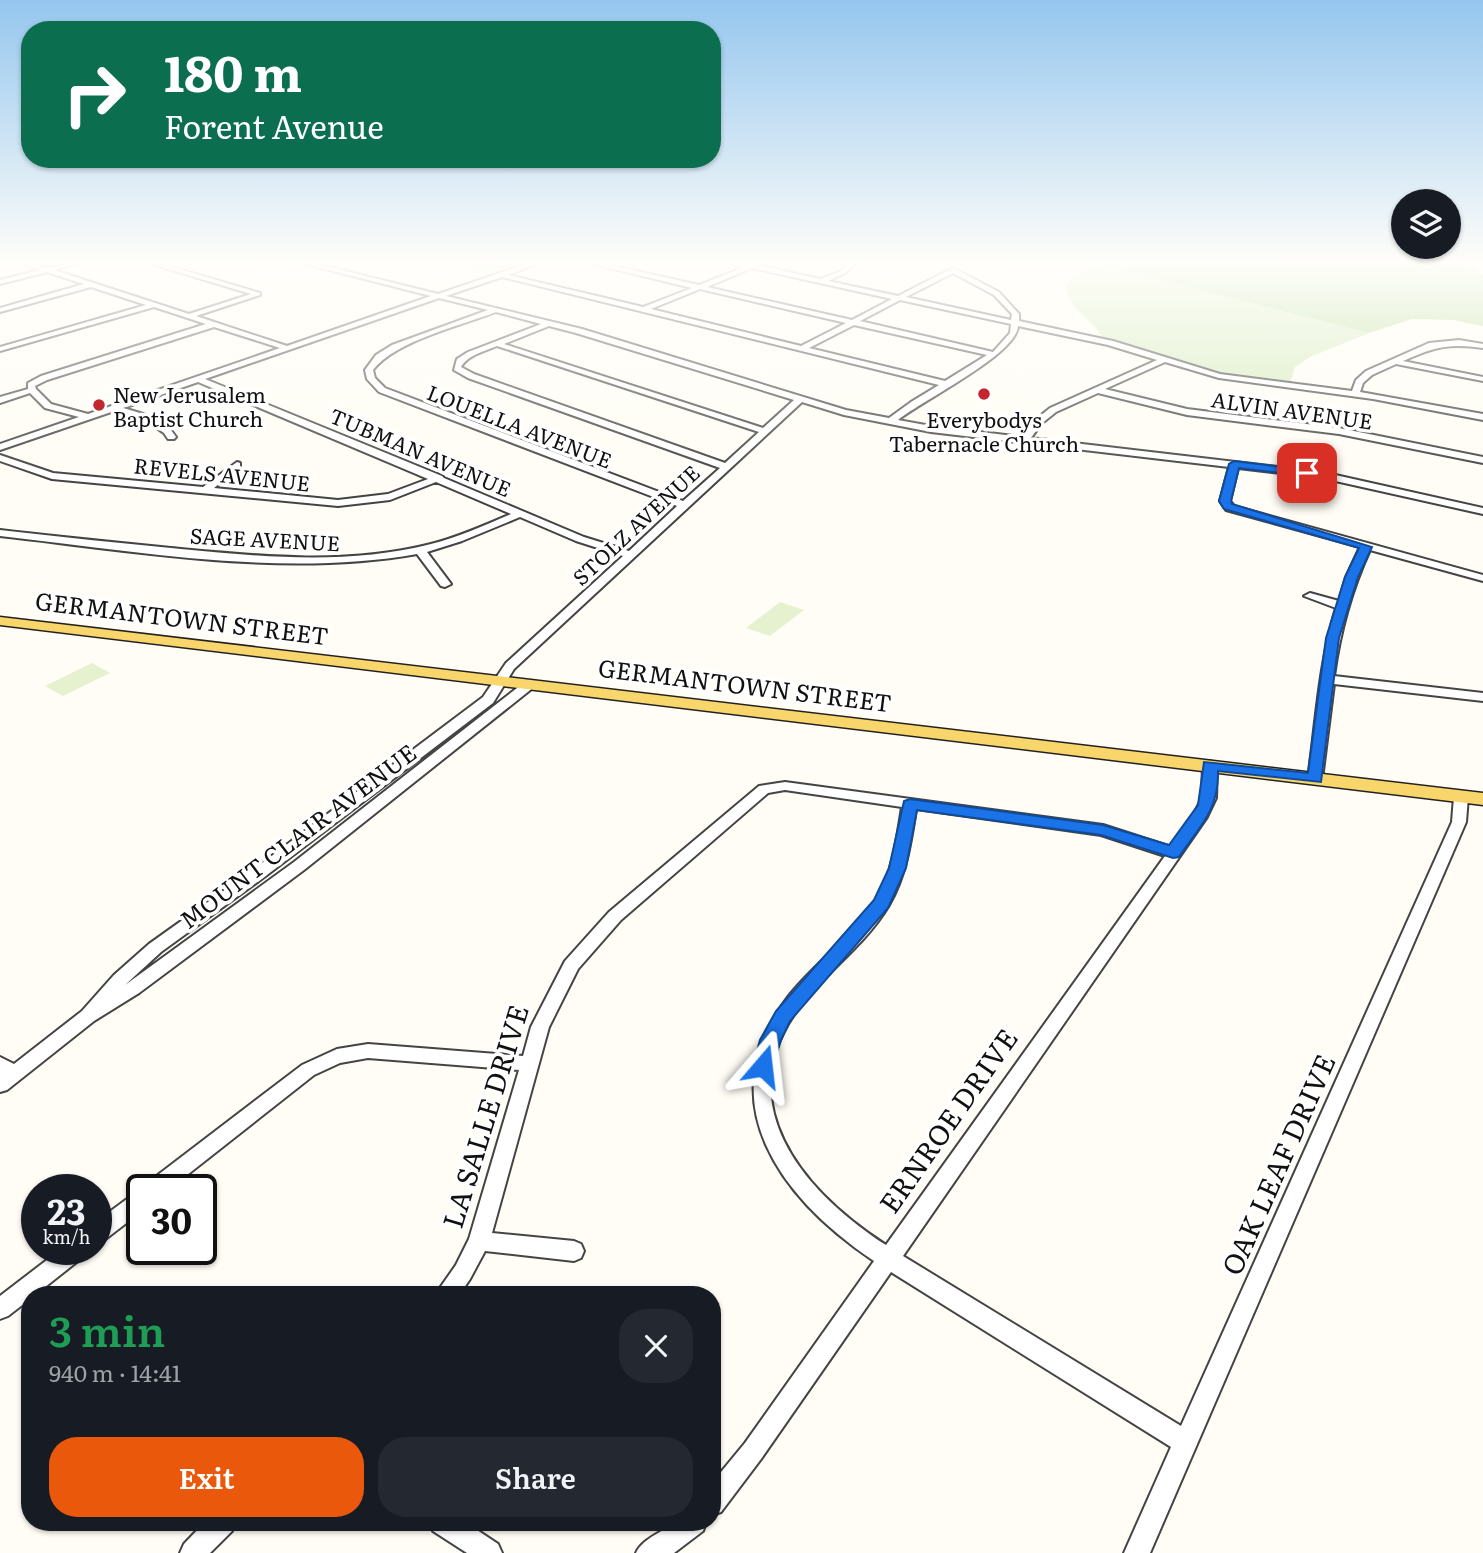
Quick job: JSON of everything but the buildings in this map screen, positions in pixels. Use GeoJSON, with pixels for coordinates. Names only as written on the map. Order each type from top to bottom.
{"type":"FeatureCollection","features":[{"type":"Feature","properties":{"kind":"main road","name":"GERMANTOWN STREET"},"geometry":{"type":"LineString","coordinates":[[0,621],[1483,799]]}},
{"type":"Feature","properties":{"kind":"street"},"geometry":{"type":"LineString","coordinates":[[0,349],[53,333]]}},
{"type":"Feature","properties":{"kind":"street"},"geometry":{"type":"LineString","coordinates":[[32,390],[32,385],[44,378],[184,333]]}},
{"type":"Feature","properties":{"kind":"street"},"geometry":{"type":"LineString","coordinates":[[243,333],[288,348]]}},
{"type":"Feature","properties":{"kind":"street"},"geometry":{"type":"LineString","coordinates":[[0,447],[330,333]]}},
{"type":"Feature","properties":{"kind":"street","name":"LOUELLA AVENUE"},"geometry":{"type":"LineString","coordinates":[[436,333],[383,354],[372,364],[368,373],[371,379],[382,390],[683,505]]}},
{"type":"Feature","properties":{"kind":"street"},"geometry":{"type":"LineString","coordinates":[[524,333],[462,359],[457,365],[458,370],[726,467]]}},
{"type":"Feature","properties":{"kind":"street"},"geometry":{"type":"LineString","coordinates":[[584,333],[800,399],[890,422],[1357,481],[1483,511]]}},
{"type":"Feature","properties":{"kind":"street"},"geometry":{"type":"LineString","coordinates":[[738,333],[947,384]]}},
{"type":"Feature","properties":{"kind":"street"},"geometry":{"type":"LineString","coordinates":[[801,349],[831,333]]}},
{"type":"Feature","properties":{"kind":"street"},"geometry":{"type":"LineString","coordinates":[[903,333],[993,354]]}},
{"type":"Feature","properties":{"kind":"street"},"geometry":{"type":"LineString","coordinates":[[890,422],[993,354],[1014,333]]}},
{"type":"Feature","properties":{"kind":"street"},"geometry":{"type":"LineString","coordinates":[[1064,333],[1110,343],[1234,379],[1355,393],[1483,417]]}},
{"type":"Feature","properties":{"kind":"street"},"geometry":{"type":"LineString","coordinates":[[498,344],[764,431]]}},
{"type":"Feature","properties":{"kind":"street"},"geometry":{"type":"LineString","coordinates":[[1355,393],[1365,376],[1432,345],[1483,345]]}},
{"type":"Feature","properties":{"kind":"street"},"geometry":{"type":"LineString","coordinates":[[1025,440],[1033,427],[1048,413],[1163,360]]}},
{"type":"Feature","properties":{"kind":"street"},"geometry":{"type":"LineString","coordinates":[[1394,361],[1483,379]]}},
{"type":"Feature","properties":{"kind":"street","name":"TUBMAN AVENUE"},"geometry":{"type":"LineString","coordinates":[[198,379],[580,539],[630,555]]}},
{"type":"Feature","properties":{"kind":"street"},"geometry":{"type":"LineString","coordinates":[[0,400],[32,390]]}},
{"type":"Feature","properties":{"kind":"street"},"geometry":{"type":"LineString","coordinates":[[32,390],[48,407],[87,416]]}},
{"type":"Feature","properties":{"kind":"street","name":"ALVIN AVENUE"},"geometry":{"type":"LineString","coordinates":[[1097,390],[1187,412],[1339,431],[1483,460]]}},
{"type":"Feature","properties":{"kind":"street","name":"STOLZ AVENUE"},"geometry":{"type":"LineString","coordinates":[[498,680],[800,399]]}},
{"type":"Feature","properties":{"kind":"street"},"geometry":{"type":"LineString","coordinates":[[114,408],[156,424],[169,431],[171,437]]}},
{"type":"Feature","properties":{"kind":"street","name":"REVELS AVENUE"},"geometry":{"type":"LineString","coordinates":[[0,458],[52,476],[347,503],[398,495],[439,478]]}},
{"type":"Feature","properties":{"kind":"street"},"geometry":{"type":"LineString","coordinates":[[1234,464],[1225,501],[1228,506],[1483,578]]}},
{"type":"Feature","properties":{"kind":"street"},"geometry":{"type":"LineString","coordinates":[[204,491],[237,465]]}},
{"type":"Feature","properties":{"kind":"street","name":"SAGE AVENUE"},"geometry":{"type":"LineString","coordinates":[[0,533],[300,563],[359,561],[419,550],[467,536],[521,513]]}},
{"type":"Feature","properties":{"kind":"street"},"geometry":{"type":"LineString","coordinates":[[1315,779],[1332,638],[1366,547]]}},
{"type":"Feature","properties":{"kind":"street"},"geometry":{"type":"LineString","coordinates":[[419,550],[445,584]]}},
{"type":"Feature","properties":{"kind":"street"},"geometry":{"type":"LineString","coordinates":[[1310,596],[1342,606]]}},
{"type":"Feature","properties":{"kind":"street"},"geometry":{"type":"LineString","coordinates":[[1326,679],[1483,697]]}},
{"type":"Feature","properties":{"kind":"street","name":"MOUNT CLAIR AVENUE"},"geometry":{"type":"LineString","coordinates":[[88,1016],[120,979],[155,948],[262,871],[488,700],[495,691],[498,680]]}},
{"type":"Feature","properties":{"kind":"street","name":"MOUNT CLAIR AVENUE"},"geometry":{"type":"LineString","coordinates":[[5,1075],[88,1016],[133,988],[288,874],[530,684]]}},
{"type":"Feature","properties":{"kind":"street","name":"ERNROE DRIVE"},"geometry":{"type":"LineString","coordinates":[[721,1492],[754,1451],[1206,806],[1210,790],[1210,765]]}},
{"type":"Feature","properties":{"kind":"street","name":"LA SALLE DRIVE"},"geometry":{"type":"LineString","coordinates":[[453,1286],[479,1241],[540,1027],[571,965],[588,944],[615,916],[758,793],[768,788],[785,786],[910,804]]}},
{"type":"Feature","properties":{"kind":"street","name":"OAK LEAF DRIVE"},"geometry":{"type":"LineString","coordinates":[[1137,1553],[1459,822],[1461,797]]}},
{"type":"Feature","properties":{"kind":"street"},"geometry":{"type":"LineString","coordinates":[[1173,853],[1103,830],[910,804],[897,868],[888,892],[874,915],[783,1016],[766,1053],[762,1087],[768,1130],[790,1172],[828,1213],[889,1258],[1186,1443]]}},
{"type":"Feature","properties":{"kind":"street"},"geometry":{"type":"LineString","coordinates":[[174,1174],[309,1070],[337,1056],[368,1051],[528,1064]]}},
{"type":"Feature","properties":{"kind":"street"},"geometry":{"type":"LineString","coordinates":[[112,1222],[126,1211]]}},
{"type":"Feature","properties":{"kind":"street"},"geometry":{"type":"LineString","coordinates":[[479,1241],[574,1251]]}},
{"type":"Feature","properties":{"kind":"street"},"geometry":{"type":"LineString","coordinates":[[30,1286],[57,1265]]}},
{"type":"Feature","properties":{"kind":"street"},"geometry":{"type":"LineString","coordinates":[[0,1309],[21,1293]]}},
{"type":"Feature","properties":{"kind":"street"},"geometry":{"type":"LineString","coordinates":[[194,1553],[215,1531]]}},
{"type":"Feature","properties":{"kind":"street"},"geometry":{"type":"LineString","coordinates":[[456,1531],[489,1553]]}},
{"type":"Feature","properties":{"kind":"street"},"geometry":{"type":"LineString","coordinates":[[649,1553],[684,1531]]}},
{"type":"Feature","properties":{"kind":"green space"},"geometry":{"type":"Polygon","coordinates":[[[1099,333],[1368,333],[1310,357],[1295,367],[1290,383],[1226,376],[1103,339],[1099,333]]]}},
{"type":"Feature","properties":{"kind":"green space"},"geometry":{"type":"Polygon","coordinates":[[[780,602],[804,610],[770,636],[746,628],[780,602]]]}},
{"type":"Feature","properties":{"kind":"green space"},"geometry":{"type":"Polygon","coordinates":[[[92,663],[110,673],[63,696],[45,686],[92,663]]]}},
{"type":"Feature","properties":{"kind":"place","name":"Everybodys Tabernacle Church"},"geometry":{"type":"Point","coordinates":[984,394]}},
{"type":"Feature","properties":{"kind":"place","name":"New Jerusalem Baptist Church"},"geometry":{"type":"Point","coordinates":[99,405]}},
{"type":"Feature","properties":{"kind":"route"},"geometry":{"type":"LineString","coordinates":[[763,1066],[771,1040],[783,1016],[882,903],[894,880],[910,804],[1103,830],[1173,853],[1206,806],[1210,790],[1210,765],[1315,779],[1332,638],[1352,577],[1366,547],[1236,511],[1225,501],[1234,464],[1307,473]]}}]}
